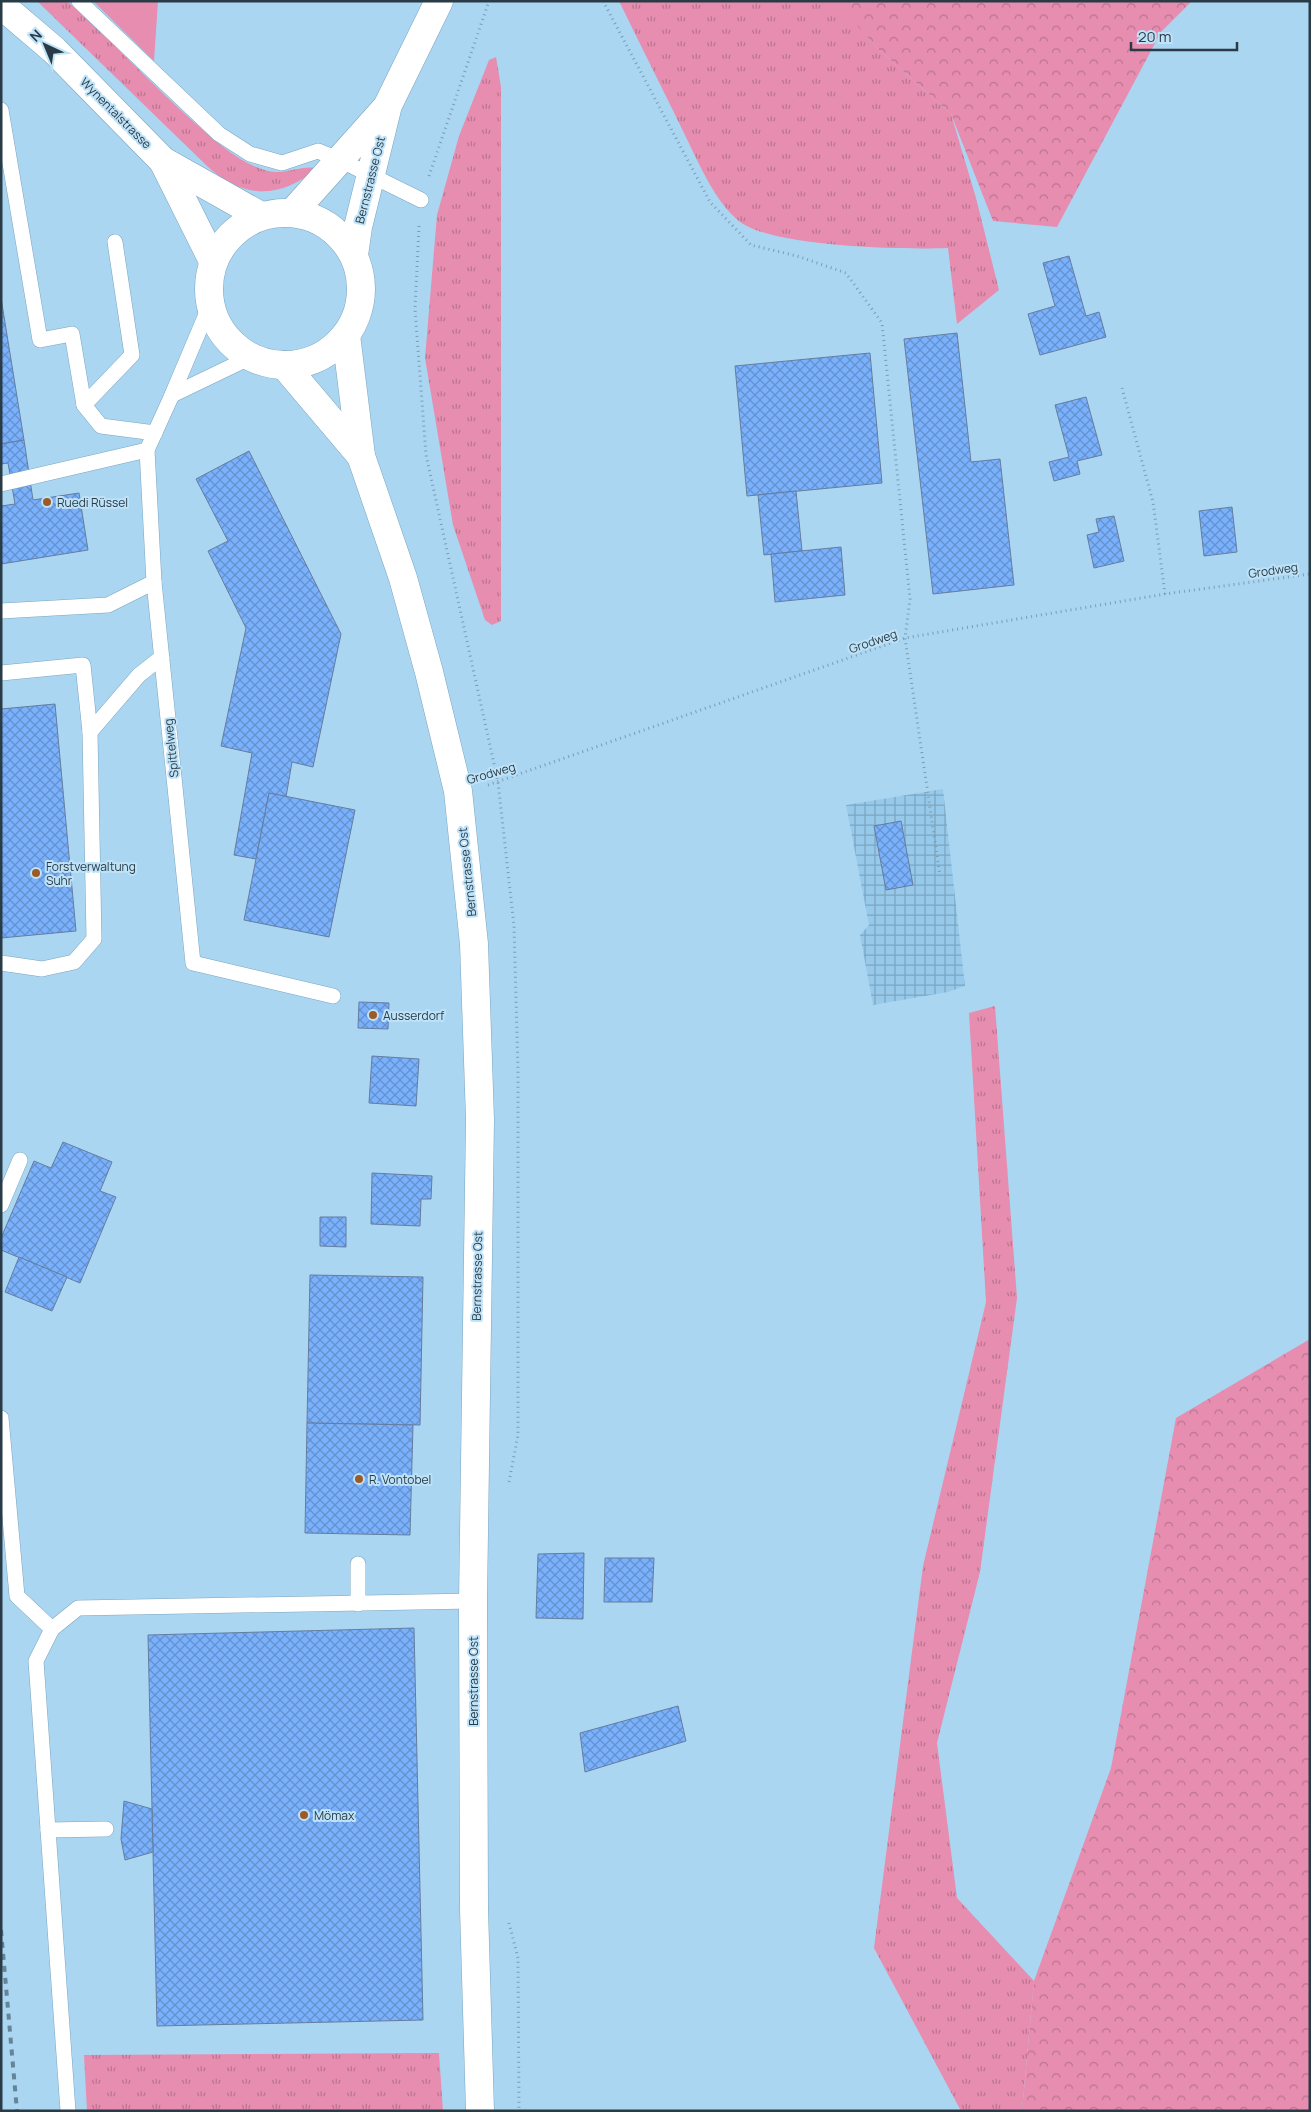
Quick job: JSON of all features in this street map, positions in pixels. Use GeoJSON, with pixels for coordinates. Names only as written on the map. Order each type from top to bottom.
{"type":"FeatureCollection","features":[{"type":"Feature","properties":{"kind":"main road","name":"Bernstrasse Ost"},"geometry":{"type":"LineString","coordinates":[[354,255],[388,105],[439,1]]}},
{"type":"Feature","properties":{"kind":"main road","name":"Wynentalstrasse"},"geometry":{"type":"LineString","coordinates":[[1,5],[54,50],[163,160],[261,216]]}},
{"type":"Feature","properties":{"kind":"main road","name":"Bernstrasse Ost"},"geometry":{"type":"LineString","coordinates":[[292,212],[388,105]]}},
{"type":"Feature","properties":{"kind":"main road","name":"Wynentalstrasse"},"geometry":{"type":"LineString","coordinates":[[163,160],[213,261]]}},
{"type":"Feature","properties":{"kind":"main road"},"geometry":{"type":"LineString","coordinates":[[292,212],[311,217],[328,226],[343,239],[354,255],[360,275],[360,296],[356,316],[346,335],[333,348],[318,357],[302,363],[284,365],[267,363],[251,357],[232,345],[218,326],[210,305],[208,283],[213,261],[221,246],[232,233],[246,223],[261,216],[292,212]]}},
{"type":"Feature","properties":{"kind":"main road","name":"Bernstrasse Ost"},"geometry":{"type":"LineString","coordinates":[[346,335],[361,456],[403,578],[429,672],[458,791],[474,944],[480,1119],[473,1601],[474,1909],[480,2111]]}},
{"type":"Feature","properties":{"kind":"main road","name":"Bernstrasse Ost"},"geometry":{"type":"LineString","coordinates":[[284,365],[361,456]]}},
{"type":"Feature","properties":{"kind":"lane"},"geometry":{"type":"LineString","coordinates":[[79,1],[219,134],[250,154],[282,163],[318,151],[372,175],[421,200]]}},
{"type":"Feature","properties":{"kind":"lane"},"geometry":{"type":"LineString","coordinates":[[1,110],[40,340],[72,334],[84,405],[101,426],[155,433]]}},
{"type":"Feature","properties":{"kind":"lane"},"geometry":{"type":"LineString","coordinates":[[84,405],[132,355],[115,242]]}},
{"type":"Feature","properties":{"kind":"lane"},"geometry":{"type":"LineString","coordinates":[[1,484],[146,450],[172,395],[210,305]]}},
{"type":"Feature","properties":{"kind":"lane"},"geometry":{"type":"LineString","coordinates":[[172,395],[251,357]]}},
{"type":"Feature","properties":{"kind":"lane","name":"Spittelweg"},"geometry":{"type":"LineString","coordinates":[[146,450],[154,582],[193,963],[333,996]]}},
{"type":"Feature","properties":{"kind":"lane"},"geometry":{"type":"LineString","coordinates":[[1,611],[108,605],[154,582]]}},
{"type":"Feature","properties":{"kind":"lane"},"geometry":{"type":"LineString","coordinates":[[90,732],[139,675],[162,657]]}},
{"type":"Feature","properties":{"kind":"lane"},"geometry":{"type":"LineString","coordinates":[[1,674],[84,665],[90,732],[94,939],[74,962],[42,969],[1,963]]}},
{"type":"Feature","properties":{"kind":"lane"},"geometry":{"type":"LineString","coordinates":[[1,1205],[20,1160]]}},
{"type":"Feature","properties":{"kind":"lane"},"geometry":{"type":"LineString","coordinates":[[1,1418],[17,1596],[52,1628]]}},
{"type":"Feature","properties":{"kind":"lane"},"geometry":{"type":"LineString","coordinates":[[358,1564],[358,1604]]}},
{"type":"Feature","properties":{"kind":"lane"},"geometry":{"type":"LineString","coordinates":[[68,2111],[36,1661],[52,1628],[78,1608],[473,1601]]}},
{"type":"Feature","properties":{"kind":"lane"},"geometry":{"type":"LineString","coordinates":[[48,1830],[106,1829]]}},
{"type":"Feature","properties":{"kind":"path"},"geometry":{"type":"LineString","coordinates":[[489,1],[421,200],[415,309],[426,455],[498,782],[514,926],[518,1070],[518,1435],[508,1489]]}},
{"type":"Feature","properties":{"kind":"path"},"geometry":{"type":"LineString","coordinates":[[603,1],[710,202],[751,246],[797,256],[846,272],[882,323],[910,599],[905,638],[940,876]]}},
{"type":"Feature","properties":{"kind":"path"},"geometry":{"type":"LineString","coordinates":[[1122,388],[1153,502],[1165,594]]}},
{"type":"Feature","properties":{"kind":"path","name":"Grodweg"},"geometry":{"type":"LineString","coordinates":[[458,791],[498,782],[905,638],[1165,594],[1310,574]]}},
{"type":"Feature","properties":{"kind":"path"},"geometry":{"type":"LineString","coordinates":[[508,1918],[518,1958],[519,2111]]}},
{"type":"Feature","properties":{"kind":"shaded area"},"geometry":{"type":"Polygon","coordinates":[[[943,789],[965,986],[948,992],[873,1005],[860,935],[869,925],[846,805],[943,789]]]}},
{"type":"Feature","properties":{"kind":"green space"},"geometry":{"type":"Polygon","coordinates":[[[37,1],[67,1],[211,137],[248,163],[258,168],[275,172],[310,167],[317,168],[289,186],[275,190],[247,189],[233,184],[206,165],[37,1]]]}},
{"type":"Feature","properties":{"kind":"green space"},"geometry":{"type":"Polygon","coordinates":[[[93,1],[158,1],[154,61],[96,4],[93,1]]]}},
{"type":"Feature","properties":{"kind":"green space"},"geometry":{"type":"Polygon","coordinates":[[[619,1],[836,1],[878,49],[951,114],[976,198],[999,290],[957,324],[948,248],[871,247],[807,241],[755,230],[739,221],[730,213],[714,191],[700,167],[619,1]]]}},
{"type":"Feature","properties":{"kind":"green space"},"geometry":{"type":"Polygon","coordinates":[[[835,1],[1192,1],[1161,32],[1057,227],[993,221],[951,114],[878,49],[835,1]]]}},
{"type":"Feature","properties":{"kind":"green space"},"geometry":{"type":"Polygon","coordinates":[[[496,57],[501,87],[501,621],[492,625],[485,620],[453,525],[425,358],[437,215],[459,136],[489,60],[496,57]]]}},
{"type":"Feature","properties":{"kind":"green space"},"geometry":{"type":"Polygon","coordinates":[[[995,1006],[1017,1298],[980,1572],[937,1743],[957,1898],[1034,1981],[1022,2111],[961,2111],[874,1948],[923,1566],[986,1302],[969,1013],[995,1006]]]}},
{"type":"Feature","properties":{"kind":"green space"},"geometry":{"type":"Polygon","coordinates":[[[1310,1339],[1310,2111],[1022,2111],[1034,1981],[1111,1768],[1176,1418],[1310,1339]]]}},
{"type":"Feature","properties":{"kind":"green space"},"geometry":{"type":"Polygon","coordinates":[[[439,2053],[443,2111],[87,2111],[84,2055],[439,2053]]]}},
{"type":"Feature","properties":{"kind":"building"},"geometry":{"type":"Polygon","coordinates":[[[1069,256],[1086,316],[1099,312],[1106,337],[1040,355],[1028,314],[1055,306],[1043,263],[1069,256]]]}},
{"type":"Feature","properties":{"kind":"building"},"geometry":{"type":"Polygon","coordinates":[[[1,298],[24,440],[1,444],[1,298]]]}},
{"type":"Feature","properties":{"kind":"building"},"geometry":{"type":"Polygon","coordinates":[[[957,333],[971,462],[1000,459],[1014,585],[933,594],[904,339],[957,333]]]}},
{"type":"Feature","properties":{"kind":"building"},"geometry":{"type":"Polygon","coordinates":[[[870,353],[882,483],[747,496],[735,366],[870,353]]]}},
{"type":"Feature","properties":{"kind":"building"},"geometry":{"type":"Polygon","coordinates":[[[1086,397],[1102,455],[1077,461],[1080,474],[1054,481],[1049,462],[1069,457],[1055,405],[1086,397]]]}},
{"type":"Feature","properties":{"kind":"building","name":"Ruedi Rüssel"},"geometry":{"type":"Polygon","coordinates":[[[24,440],[33,500],[79,493],[88,550],[1,564],[1,506],[15,504],[8,463],[1,464],[1,444],[24,440]]]}},
{"type":"Feature","properties":{"kind":"building"},"geometry":{"type":"Polygon","coordinates":[[[249,451],[341,634],[313,767],[292,762],[286,797],[269,793],[256,859],[234,855],[252,753],[221,746],[246,628],[208,551],[228,541],[196,479],[249,451]]]}},
{"type":"Feature","properties":{"kind":"building"},"geometry":{"type":"Polygon","coordinates":[[[796,491],[802,551],[764,555],[758,495],[796,491]]]}},
{"type":"Feature","properties":{"kind":"building"},"geometry":{"type":"Polygon","coordinates":[[[1232,507],[1237,552],[1204,556],[1199,511],[1232,507]]]}},
{"type":"Feature","properties":{"kind":"building"},"geometry":{"type":"Polygon","coordinates":[[[1114,516],[1124,561],[1094,568],[1087,535],[1099,532],[1096,519],[1114,516]]]}},
{"type":"Feature","properties":{"kind":"building"},"geometry":{"type":"Polygon","coordinates":[[[841,547],[845,595],[775,602],[771,554],[841,547]]]}},
{"type":"Feature","properties":{"kind":"building","name":"Forstverwaltung Suhr"},"geometry":{"type":"Polygon","coordinates":[[[55,704],[76,931],[1,938],[1,709],[55,704]]]}},
{"type":"Feature","properties":{"kind":"building"},"geometry":{"type":"Polygon","coordinates":[[[269,793],[355,810],[329,937],[244,920],[269,793]]]}},
{"type":"Feature","properties":{"kind":"building"},"geometry":{"type":"Polygon","coordinates":[[[901,821],[913,885],[886,890],[874,826],[901,821]]]}},
{"type":"Feature","properties":{"kind":"building","name":"Ausserdorf"},"geometry":{"type":"Polygon","coordinates":[[[359,1002],[389,1003],[388,1029],[358,1028],[359,1002]]]}},
{"type":"Feature","properties":{"kind":"building"},"geometry":{"type":"Polygon","coordinates":[[[372,1056],[419,1059],[416,1106],[369,1103],[372,1056]]]}},
{"type":"Feature","properties":{"kind":"building"},"geometry":{"type":"Polygon","coordinates":[[[63,1142],[112,1162],[100,1191],[116,1197],[80,1283],[1,1250],[1,1238],[34,1161],[51,1168],[63,1142]]]}},
{"type":"Feature","properties":{"kind":"building"},"geometry":{"type":"Polygon","coordinates":[[[372,1173],[432,1176],[431,1199],[421,1199],[420,1226],[371,1224],[372,1173]]]}},
{"type":"Feature","properties":{"kind":"building"},"geometry":{"type":"Polygon","coordinates":[[[320,1217],[346,1217],[346,1247],[320,1246],[320,1217]]]}},
{"type":"Feature","properties":{"kind":"building"},"geometry":{"type":"Polygon","coordinates":[[[19,1257],[67,1277],[52,1311],[5,1292],[19,1257]]]}},
{"type":"Feature","properties":{"kind":"building"},"geometry":{"type":"Polygon","coordinates":[[[310,1275],[423,1277],[420,1425],[307,1423],[310,1275]]]}},
{"type":"Feature","properties":{"kind":"building","name":"R. Vontobel"},"geometry":{"type":"Polygon","coordinates":[[[307,1423],[413,1425],[410,1535],[305,1533],[307,1423]]]}},
{"type":"Feature","properties":{"kind":"building"},"geometry":{"type":"Polygon","coordinates":[[[584,1553],[583,1619],[536,1618],[538,1554],[584,1553]]]}},
{"type":"Feature","properties":{"kind":"building"},"geometry":{"type":"Polygon","coordinates":[[[605,1558],[654,1558],[652,1602],[604,1602],[605,1558]]]}},
{"type":"Feature","properties":{"kind":"building"},"geometry":{"type":"Polygon","coordinates":[[[414,1628],[423,2020],[157,2026],[148,1635],[414,1628]]]}},
{"type":"Feature","properties":{"kind":"building"},"geometry":{"type":"Polygon","coordinates":[[[678,1706],[686,1741],[585,1772],[580,1733],[678,1706]]]}},
{"type":"Feature","properties":{"kind":"building"},"geometry":{"type":"Polygon","coordinates":[[[124,1801],[152,1809],[153,1852],[125,1860],[121,1839],[124,1801]]]}},
{"type":"Feature","properties":{"kind":"railway"},"geometry":{"type":"LineString","coordinates":[[1,1930],[17,2111]]}},
{"type":"Feature","properties":{"kind":"place","name":"Ruedi Rüssel"},"geometry":{"type":"Point","coordinates":[47,502]}},
{"type":"Feature","properties":{"kind":"place","name":"Forstverwaltung Suhr"},"geometry":{"type":"Point","coordinates":[36,873]}},
{"type":"Feature","properties":{"kind":"place","name":"Ausserdorf"},"geometry":{"type":"Point","coordinates":[373,1015]}},
{"type":"Feature","properties":{"kind":"place","name":"R. Vontobel"},"geometry":{"type":"Point","coordinates":[359,1479]}},
{"type":"Feature","properties":{"kind":"place","name":"Mömax"},"geometry":{"type":"Point","coordinates":[304,1815]}}]}
